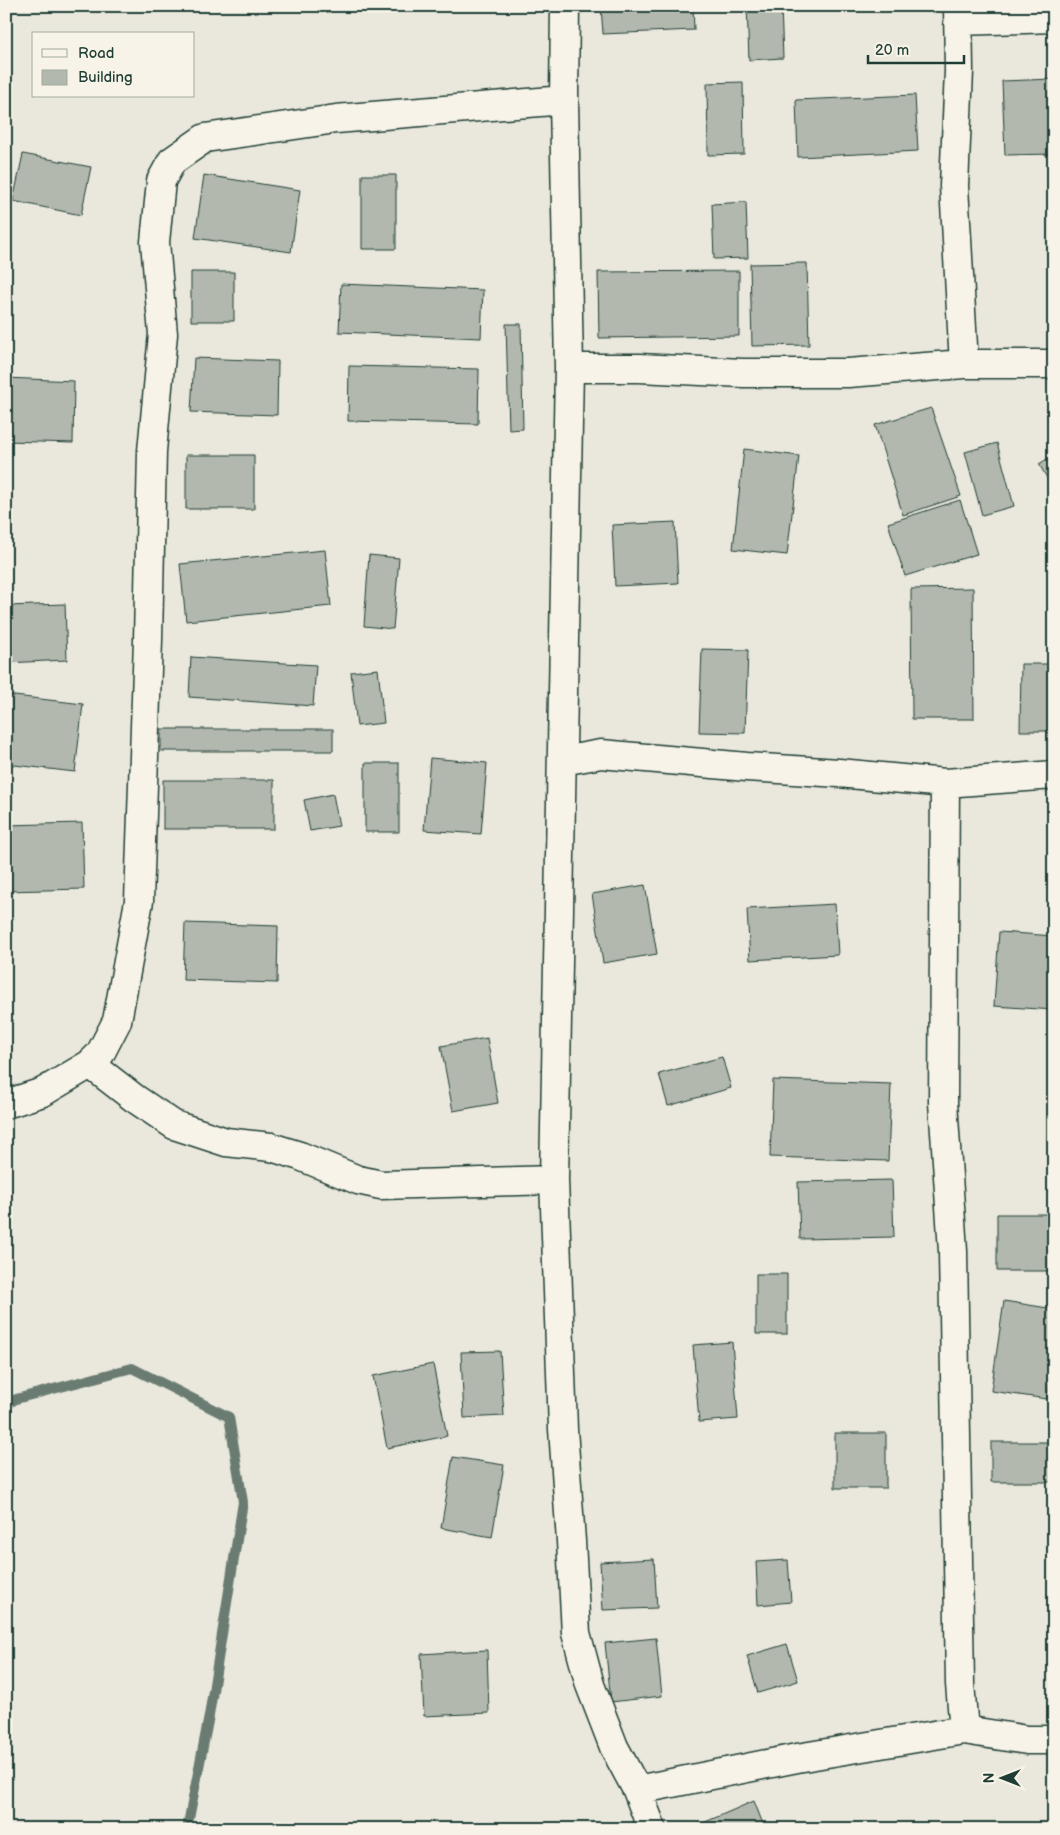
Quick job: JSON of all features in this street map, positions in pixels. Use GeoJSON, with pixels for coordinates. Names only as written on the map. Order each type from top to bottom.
{"type":"FeatureCollection","features":[{"type":"Feature","properties":{"kind":"street"},"geometry":{"type":"LineString","coordinates":[[565,6],[564,100],[569,368],[554,1180],[563,1429],[576,1633],[590,1685],[614,1747],[637,1790],[652,1829]]}},
{"type":"Feature","properties":{"kind":"street"},"geometry":{"type":"LineString","coordinates":[[964,364],[954,186],[958,14],[1054,18]]}},
{"type":"Feature","properties":{"kind":"street"},"geometry":{"type":"LineString","coordinates":[[6,1104],[43,1092],[90,1064],[100,1054],[117,1020],[139,901],[152,451],[163,334],[155,242],[161,181],[172,162],[205,138],[336,120],[564,100]]}},
{"type":"Feature","properties":{"kind":"street"},"geometry":{"type":"LineString","coordinates":[[569,368],[639,368],[743,373],[838,373],[964,364],[1054,364]]}},
{"type":"Feature","properties":{"kind":"street"},"geometry":{"type":"LineString","coordinates":[[562,761],[601,754],[945,783],[1054,775]]}},
{"type":"Feature","properties":{"kind":"street"},"geometry":{"type":"LineString","coordinates":[[945,783],[942,1102],[953,1251],[960,1684],[964,1730]]}},
{"type":"Feature","properties":{"kind":"street"},"geometry":{"type":"LineString","coordinates":[[90,1064],[134,1098],[174,1125],[226,1142],[271,1147],[300,1156],[358,1180],[381,1186],[554,1180]]}},
{"type":"Feature","properties":{"kind":"street"},"geometry":{"type":"LineString","coordinates":[[637,1790],[797,1758],[964,1730],[1027,1740],[1054,1740]]}},
{"type":"Feature","properties":{"kind":"building"},"geometry":{"type":"Polygon","coordinates":[[[601,6],[693,6],[694,30],[603,34],[601,6]]]}},
{"type":"Feature","properties":{"kind":"building"},"geometry":{"type":"Polygon","coordinates":[[[747,6],[781,6],[783,58],[749,60],[747,6]]]}},
{"type":"Feature","properties":{"kind":"building"},"geometry":{"type":"Polygon","coordinates":[[[1053,79],[1054,154],[1005,155],[1002,81],[1053,79]]]}},
{"type":"Feature","properties":{"kind":"building"},"geometry":{"type":"Polygon","coordinates":[[[743,82],[744,154],[708,155],[707,83],[743,82]]]}},
{"type":"Feature","properties":{"kind":"building"},"geometry":{"type":"Polygon","coordinates":[[[915,95],[918,151],[798,157],[796,100],[915,95]]]}},
{"type":"Feature","properties":{"kind":"building"},"geometry":{"type":"Polygon","coordinates":[[[23,154],[91,167],[81,215],[13,201],[23,154]]]}},
{"type":"Feature","properties":{"kind":"building"},"geometry":{"type":"Polygon","coordinates":[[[204,175],[300,190],[291,252],[195,238],[204,175]]]}},
{"type":"Feature","properties":{"kind":"building"},"geometry":{"type":"Polygon","coordinates":[[[362,175],[396,175],[396,249],[362,249],[362,175]]]}},
{"type":"Feature","properties":{"kind":"building"},"geometry":{"type":"Polygon","coordinates":[[[746,202],[748,258],[714,259],[712,204],[746,202]]]}},
{"type":"Feature","properties":{"kind":"building"},"geometry":{"type":"Polygon","coordinates":[[[807,263],[809,345],[752,346],[750,264],[807,263]]]}},
{"type":"Feature","properties":{"kind":"building"},"geometry":{"type":"Polygon","coordinates":[[[739,271],[739,336],[599,338],[598,272],[739,271]]]}},
{"type":"Feature","properties":{"kind":"building"},"geometry":{"type":"Polygon","coordinates":[[[191,272],[234,272],[234,321],[191,321],[191,272]]]}},
{"type":"Feature","properties":{"kind":"building"},"geometry":{"type":"Polygon","coordinates":[[[341,284],[483,290],[481,338],[339,332],[341,284]]]}},
{"type":"Feature","properties":{"kind":"building"},"geometry":{"type":"Polygon","coordinates":[[[506,324],[521,324],[523,429],[509,430],[506,324]]]}},
{"type":"Feature","properties":{"kind":"building"},"geometry":{"type":"Polygon","coordinates":[[[194,358],[278,361],[277,415],[191,412],[194,358]]]}},
{"type":"Feature","properties":{"kind":"building"},"geometry":{"type":"Polygon","coordinates":[[[349,366],[479,369],[478,424],[348,421],[349,366]]]}},
{"type":"Feature","properties":{"kind":"building"},"geometry":{"type":"Polygon","coordinates":[[[6,378],[74,381],[73,443],[6,441],[6,378]]]}},
{"type":"Feature","properties":{"kind":"building"},"geometry":{"type":"Polygon","coordinates":[[[931,408],[961,496],[903,515],[875,425],[931,408]]]}},
{"type":"Feature","properties":{"kind":"building"},"geometry":{"type":"Polygon","coordinates":[[[997,443],[1014,506],[982,515],[965,452],[997,443]]]}},
{"type":"Feature","properties":{"kind":"building"},"geometry":{"type":"Polygon","coordinates":[[[744,449],[799,456],[787,555],[733,549],[744,449]]]}},
{"type":"Feature","properties":{"kind":"building"},"geometry":{"type":"Polygon","coordinates":[[[186,455],[254,455],[254,509],[186,509],[186,455]]]}},
{"type":"Feature","properties":{"kind":"building"},"geometry":{"type":"Polygon","coordinates":[[[1054,455],[1054,490],[1039,464],[1054,455]]]}},
{"type":"Feature","properties":{"kind":"building"},"geometry":{"type":"Polygon","coordinates":[[[960,500],[977,554],[905,576],[888,523],[960,500]]]}},
{"type":"Feature","properties":{"kind":"building"},"geometry":{"type":"Polygon","coordinates":[[[675,522],[678,583],[615,586],[612,525],[675,522]]]}},
{"type":"Feature","properties":{"kind":"building"},"geometry":{"type":"Polygon","coordinates":[[[325,550],[331,606],[186,621],[180,564],[325,550]]]}},
{"type":"Feature","properties":{"kind":"building"},"geometry":{"type":"Polygon","coordinates":[[[369,555],[399,558],[393,629],[364,626],[369,555]]]}},
{"type":"Feature","properties":{"kind":"building"},"geometry":{"type":"Polygon","coordinates":[[[973,588],[974,719],[912,719],[911,589],[973,588]]]}},
{"type":"Feature","properties":{"kind":"building"},"geometry":{"type":"Polygon","coordinates":[[[65,604],[67,660],[6,663],[6,606],[65,604]]]}},
{"type":"Feature","properties":{"kind":"building"},"geometry":{"type":"Polygon","coordinates":[[[702,649],[748,650],[745,733],[699,732],[702,649]]]}},
{"type":"Feature","properties":{"kind":"building"},"geometry":{"type":"Polygon","coordinates":[[[191,657],[316,665],[313,706],[189,697],[191,657]]]}},
{"type":"Feature","properties":{"kind":"building"},"geometry":{"type":"Polygon","coordinates":[[[1021,664],[1054,664],[1054,731],[1020,731],[1021,664]]]}},
{"type":"Feature","properties":{"kind":"building"},"geometry":{"type":"Polygon","coordinates":[[[378,669],[384,723],[357,726],[351,672],[378,669]]]}},
{"type":"Feature","properties":{"kind":"building"},"geometry":{"type":"Polygon","coordinates":[[[6,695],[83,704],[75,772],[6,764],[6,695]]]}},
{"type":"Feature","properties":{"kind":"building"},"geometry":{"type":"Polygon","coordinates":[[[161,729],[333,729],[333,751],[161,751],[161,729]]]}},
{"type":"Feature","properties":{"kind":"building"},"geometry":{"type":"Polygon","coordinates":[[[430,758],[487,763],[481,834],[424,830],[430,758]]]}},
{"type":"Feature","properties":{"kind":"building"},"geometry":{"type":"Polygon","coordinates":[[[365,763],[399,763],[399,832],[365,832],[365,763]]]}},
{"type":"Feature","properties":{"kind":"building"},"geometry":{"type":"Polygon","coordinates":[[[163,780],[274,780],[274,829],[163,829],[163,780]]]}},
{"type":"Feature","properties":{"kind":"building"},"geometry":{"type":"Polygon","coordinates":[[[333,794],[339,826],[310,831],[304,800],[333,794]]]}},
{"type":"Feature","properties":{"kind":"building"},"geometry":{"type":"Polygon","coordinates":[[[82,823],[84,889],[6,891],[6,825],[82,823]]]}},
{"type":"Feature","properties":{"kind":"building"},"geometry":{"type":"Polygon","coordinates":[[[645,885],[657,954],[603,963],[592,894],[645,885]]]}},
{"type":"Feature","properties":{"kind":"building"},"geometry":{"type":"Polygon","coordinates":[[[835,904],[838,955],[750,960],[747,909],[835,904]]]}},
{"type":"Feature","properties":{"kind":"building"},"geometry":{"type":"Polygon","coordinates":[[[185,923],[278,926],[277,983],[183,980],[185,923]]]}},
{"type":"Feature","properties":{"kind":"building"},"geometry":{"type":"Polygon","coordinates":[[[999,932],[1054,936],[1054,1010],[994,1006],[999,932]]]}},
{"type":"Feature","properties":{"kind":"building"},"geometry":{"type":"Polygon","coordinates":[[[487,1038],[498,1103],[453,1111],[441,1046],[487,1038]]]}},
{"type":"Feature","properties":{"kind":"building"},"geometry":{"type":"Polygon","coordinates":[[[722,1057],[731,1088],[668,1106],[659,1074],[722,1057]]]}},
{"type":"Feature","properties":{"kind":"building"},"geometry":{"type":"Polygon","coordinates":[[[773,1080],[891,1084],[888,1161],[770,1157],[773,1080]]]}},
{"type":"Feature","properties":{"kind":"building"},"geometry":{"type":"Polygon","coordinates":[[[892,1180],[894,1237],[800,1239],[798,1182],[892,1180]]]}},
{"type":"Feature","properties":{"kind":"building"},"geometry":{"type":"Polygon","coordinates":[[[997,1214],[1054,1214],[1054,1271],[997,1271],[997,1214]]]}},
{"type":"Feature","properties":{"kind":"building"},"geometry":{"type":"Polygon","coordinates":[[[756,1274],[787,1274],[787,1334],[756,1334],[756,1274]]]}},
{"type":"Feature","properties":{"kind":"building"},"geometry":{"type":"Polygon","coordinates":[[[1004,1301],[1054,1309],[1054,1357],[1047,1399],[991,1391],[1004,1301]]]}},
{"type":"Feature","properties":{"kind":"building"},"geometry":{"type":"Polygon","coordinates":[[[732,1342],[738,1419],[699,1422],[693,1345],[732,1342]]]}},
{"type":"Feature","properties":{"kind":"building"},"geometry":{"type":"Polygon","coordinates":[[[500,1351],[504,1416],[464,1418],[461,1352],[500,1351]]]}},
{"type":"Feature","properties":{"kind":"building"},"geometry":{"type":"Polygon","coordinates":[[[433,1364],[447,1436],[387,1448],[373,1376],[433,1364]]]}},
{"type":"Feature","properties":{"kind":"building"},"geometry":{"type":"Polygon","coordinates":[[[835,1433],[886,1433],[886,1488],[835,1488],[835,1433]]]}},
{"type":"Feature","properties":{"kind":"building"},"geometry":{"type":"Polygon","coordinates":[[[991,1442],[1054,1442],[1054,1482],[991,1482],[991,1442]]]}},
{"type":"Feature","properties":{"kind":"building"},"geometry":{"type":"Polygon","coordinates":[[[453,1457],[504,1465],[492,1537],[441,1528],[453,1457]]]}},
{"type":"Feature","properties":{"kind":"building"},"geometry":{"type":"Polygon","coordinates":[[[654,1559],[657,1608],[603,1610],[600,1562],[654,1559]]]}},
{"type":"Feature","properties":{"kind":"building"},"geometry":{"type":"Polygon","coordinates":[[[788,1560],[791,1602],[758,1605],[756,1562],[788,1560]]]}},
{"type":"Feature","properties":{"kind":"building"},"geometry":{"type":"Polygon","coordinates":[[[656,1638],[662,1696],[611,1702],[605,1643],[656,1638]]]}},
{"type":"Feature","properties":{"kind":"building"},"geometry":{"type":"Polygon","coordinates":[[[787,1644],[798,1681],[758,1693],[747,1656],[787,1644]]]}},
{"type":"Feature","properties":{"kind":"building"},"geometry":{"type":"Polygon","coordinates":[[[487,1650],[489,1713],[424,1716],[421,1654],[487,1650]]]}},
{"type":"Feature","properties":{"kind":"building"},"geometry":{"type":"Polygon","coordinates":[[[754,1801],[765,1829],[689,1829],[754,1801]]]}},
{"type":"Feature","properties":{"kind":"waterway"},"geometry":{"type":"LineString","coordinates":[[6,1405],[16,1399],[132,1368],[229,1417],[243,1502],[209,1716],[187,1829]]}}]}
